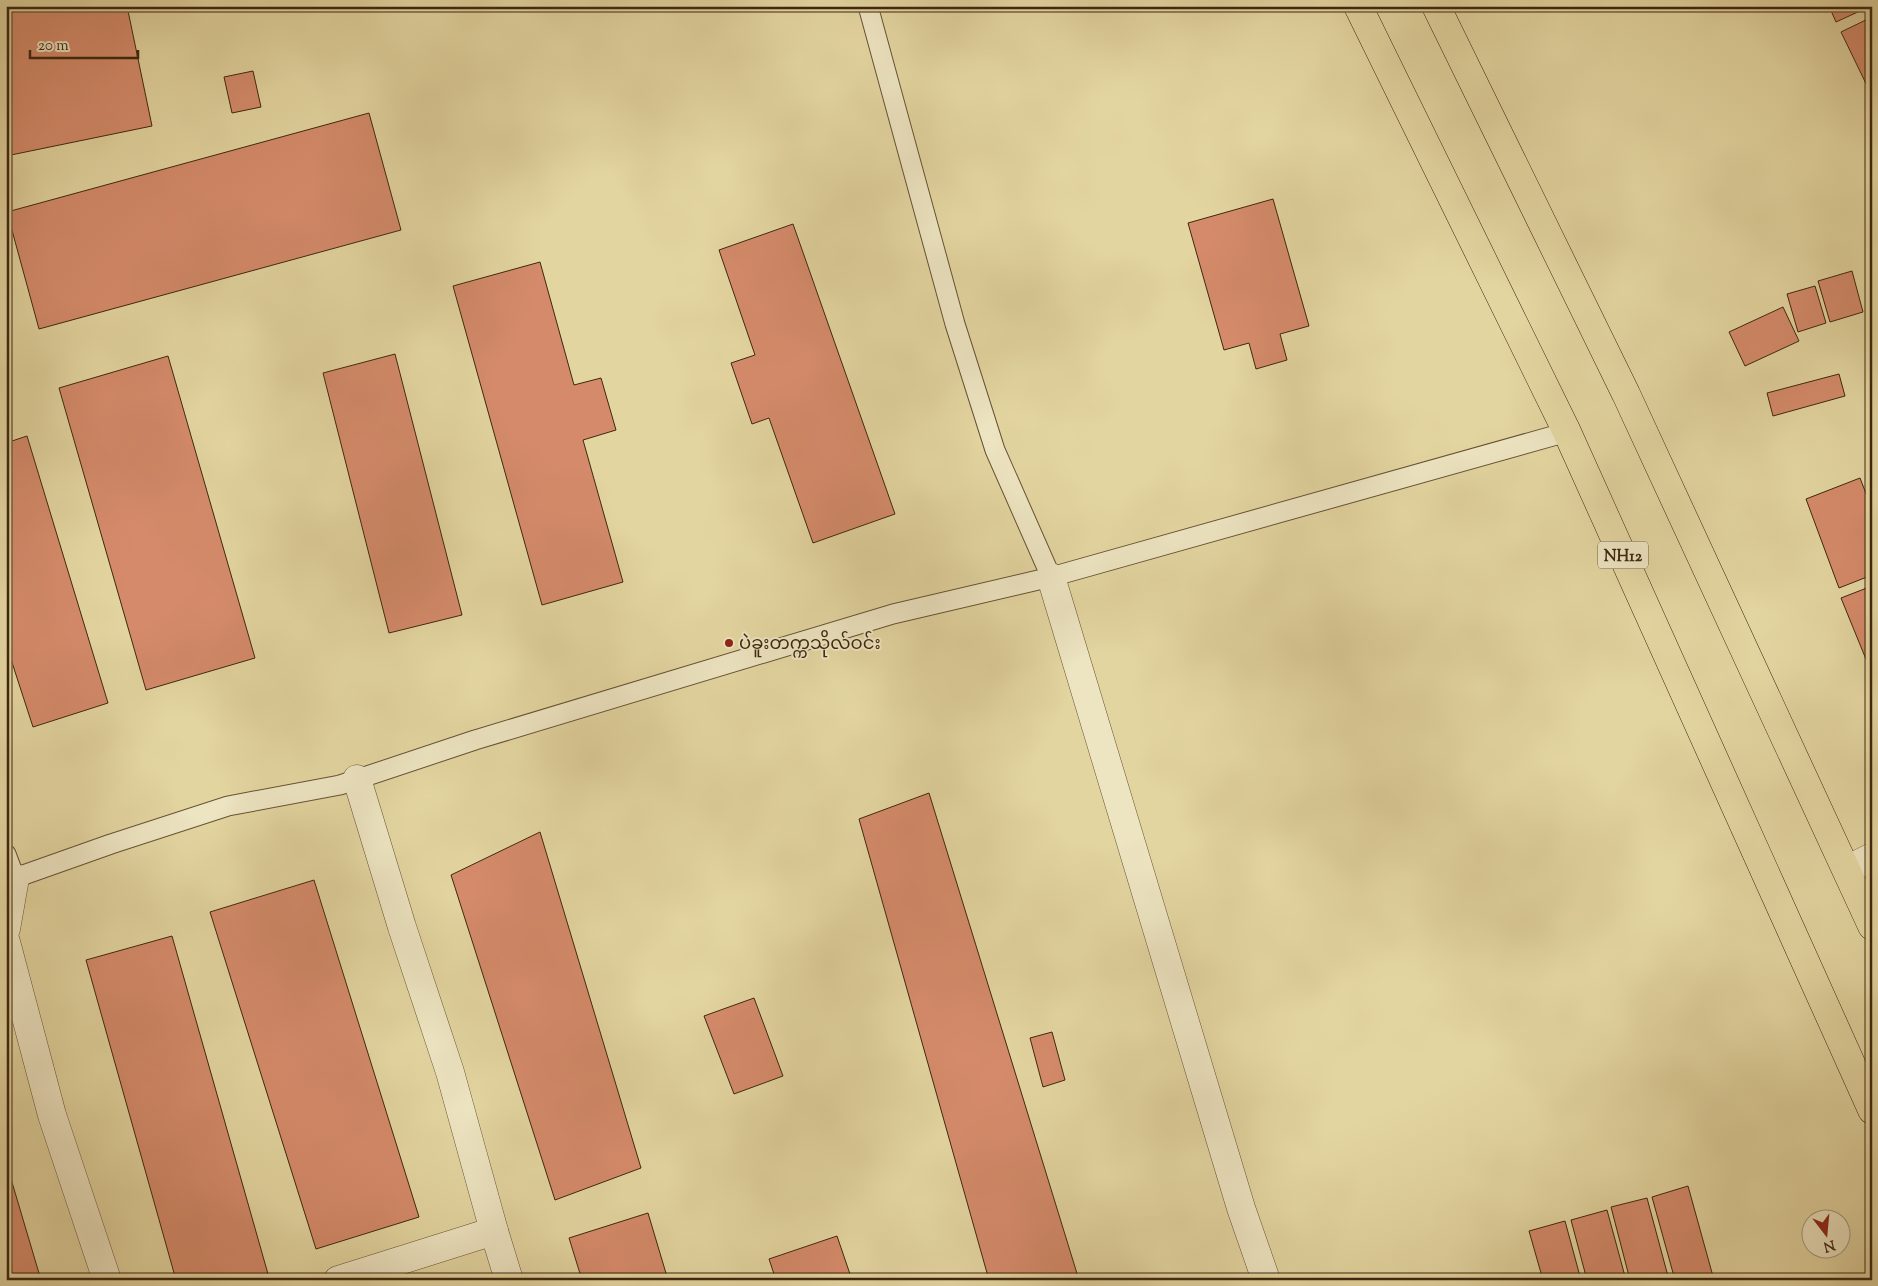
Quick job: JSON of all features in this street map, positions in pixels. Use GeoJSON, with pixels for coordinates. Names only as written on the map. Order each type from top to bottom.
{"type":"FeatureCollection","features":[{"type":"Feature","properties":{"kind":"highway","name":"NH12"},"geometry":{"type":"LineString","coordinates":[[1358,6],[1567,432],[1872,1110]]}},
{"type":"Feature","properties":{"kind":"highway"},"geometry":{"type":"LineString","coordinates":[[1436,6],[1626,394],[1872,926]]}},
{"type":"Feature","properties":{"kind":"street"},"geometry":{"type":"LineString","coordinates":[[1051,577],[1241,1208],[1266,1280]]}},
{"type":"Feature","properties":{"kind":"street"},"geometry":{"type":"LineString","coordinates":[[357,779],[402,927],[450,1072],[509,1280]]}},
{"type":"Feature","properties":{"kind":"street"},"geometry":{"type":"LineString","coordinates":[[1847,870],[1872,857]]}},
{"type":"Feature","properties":{"kind":"street"},"geometry":{"type":"LineString","coordinates":[[6,929],[9,871]]}},
{"type":"Feature","properties":{"kind":"street"},"geometry":{"type":"LineString","coordinates":[[6,942],[52,1115],[107,1280]]}},
{"type":"Feature","properties":{"kind":"street"},"geometry":{"type":"LineString","coordinates":[[338,1280],[494,1231]]}},
{"type":"Feature","properties":{"kind":"lane"},"geometry":{"type":"LineString","coordinates":[[868,6],[955,324],[995,450],[1051,577]]}},
{"type":"Feature","properties":{"kind":"lane"},"geometry":{"type":"LineString","coordinates":[[9,871],[111,844],[228,806],[340,785],[474,740],[892,614],[1051,577],[1567,432]]}},
{"type":"Feature","properties":{"kind":"building"},"geometry":{"type":"Polygon","coordinates":[[[6,6],[127,6],[152,126],[6,156],[6,6]]]}},
{"type":"Feature","properties":{"kind":"building"},"geometry":{"type":"Polygon","coordinates":[[[1829,6],[1871,6],[1836,22],[1829,6]]]}},
{"type":"Feature","properties":{"kind":"building"},"geometry":{"type":"Polygon","coordinates":[[[1872,17],[1872,96],[1841,32],[1872,17]]]}},
{"type":"Feature","properties":{"kind":"building"},"geometry":{"type":"Polygon","coordinates":[[[253,71],[261,107],[232,113],[224,77],[253,71]]]}},
{"type":"Feature","properties":{"kind":"building"},"geometry":{"type":"Polygon","coordinates":[[[369,113],[401,230],[39,329],[7,212],[369,113]]]}},
{"type":"Feature","properties":{"kind":"building"},"geometry":{"type":"Polygon","coordinates":[[[1273,199],[1309,326],[1280,334],[1287,360],[1256,369],[1249,343],[1224,350],[1188,223],[1273,199]]]}},
{"type":"Feature","properties":{"kind":"building"},"geometry":{"type":"Polygon","coordinates":[[[793,224],[895,514],[813,543],[769,418],[752,424],[731,363],[755,355],[719,250],[793,224]]]}},
{"type":"Feature","properties":{"kind":"building"},"geometry":{"type":"Polygon","coordinates":[[[540,262],[574,385],[601,378],[616,430],[583,440],[623,582],[542,605],[453,286],[540,262]]]}},
{"type":"Feature","properties":{"kind":"building"},"geometry":{"type":"Polygon","coordinates":[[[1852,271],[1863,312],[1830,322],[1818,281],[1852,271]]]}},
{"type":"Feature","properties":{"kind":"building"},"geometry":{"type":"Polygon","coordinates":[[[1815,286],[1826,323],[1798,332],[1787,294],[1815,286]]]}},
{"type":"Feature","properties":{"kind":"building"},"geometry":{"type":"Polygon","coordinates":[[[1783,307],[1799,341],[1745,366],[1729,332],[1783,307]]]}},
{"type":"Feature","properties":{"kind":"building"},"geometry":{"type":"Polygon","coordinates":[[[395,354],[462,615],[389,633],[323,373],[395,354]]]}},
{"type":"Feature","properties":{"kind":"building"},"geometry":{"type":"Polygon","coordinates":[[[168,356],[255,658],[146,690],[59,388],[168,356]]]}},
{"type":"Feature","properties":{"kind":"building"},"geometry":{"type":"Polygon","coordinates":[[[1839,374],[1845,396],[1773,416],[1767,393],[1839,374]]]}},
{"type":"Feature","properties":{"kind":"building"},"geometry":{"type":"Polygon","coordinates":[[[27,436],[108,703],[33,727],[6,644],[6,443],[27,436]]]}},
{"type":"Feature","properties":{"kind":"building"},"geometry":{"type":"Polygon","coordinates":[[[1860,478],[1872,509],[1872,575],[1839,588],[1806,499],[1860,478]]]}},
{"type":"Feature","properties":{"kind":"building"},"geometry":{"type":"Polygon","coordinates":[[[1872,586],[1872,674],[1841,598],[1872,586]]]}},
{"type":"Feature","properties":{"kind":"building"},"geometry":{"type":"Polygon","coordinates":[[[929,793],[1079,1280],[989,1280],[859,819],[929,793]]]}},
{"type":"Feature","properties":{"kind":"building"},"geometry":{"type":"Polygon","coordinates":[[[540,832],[641,1168],[555,1200],[451,875],[540,832]]]}},
{"type":"Feature","properties":{"kind":"building"},"geometry":{"type":"Polygon","coordinates":[[[314,880],[419,1217],[316,1249],[210,912],[314,880]]]}},
{"type":"Feature","properties":{"kind":"building"},"geometry":{"type":"Polygon","coordinates":[[[172,936],[268,1274],[249,1280],[176,1280],[86,960],[172,936]]]}},
{"type":"Feature","properties":{"kind":"building"},"geometry":{"type":"Polygon","coordinates":[[[754,998],[783,1076],[734,1094],[704,1016],[754,998]]]}},
{"type":"Feature","properties":{"kind":"building"},"geometry":{"type":"Polygon","coordinates":[[[1052,1032],[1065,1080],[1043,1087],[1030,1038],[1052,1032]]]}},
{"type":"Feature","properties":{"kind":"building"},"geometry":{"type":"Polygon","coordinates":[[[6,1162],[41,1280],[6,1280],[6,1162]]]}},
{"type":"Feature","properties":{"kind":"building"},"geometry":{"type":"Polygon","coordinates":[[[1688,1186],[1714,1280],[1675,1280],[1652,1197],[1688,1186]]]}},
{"type":"Feature","properties":{"kind":"building"},"geometry":{"type":"Polygon","coordinates":[[[1647,1198],[1669,1280],[1630,1280],[1611,1207],[1647,1198]]]}},
{"type":"Feature","properties":{"kind":"building"},"geometry":{"type":"Polygon","coordinates":[[[1607,1210],[1626,1280],[1587,1280],[1571,1220],[1607,1210]]]}},
{"type":"Feature","properties":{"kind":"building"},"geometry":{"type":"Polygon","coordinates":[[[648,1213],[668,1280],[582,1280],[569,1238],[648,1213]]]}},
{"type":"Feature","properties":{"kind":"building"},"geometry":{"type":"Polygon","coordinates":[[[1565,1221],[1581,1280],[1543,1280],[1529,1231],[1565,1221]]]}},
{"type":"Feature","properties":{"kind":"building"},"geometry":{"type":"Polygon","coordinates":[[[837,1236],[852,1280],[776,1280],[769,1259],[837,1236]]]}},
{"type":"Feature","properties":{"kind":"place","name":"ပဲခူးတက္ကသိုလ်ဝင်း"},"geometry":{"type":"Point","coordinates":[729,643]}}]}
